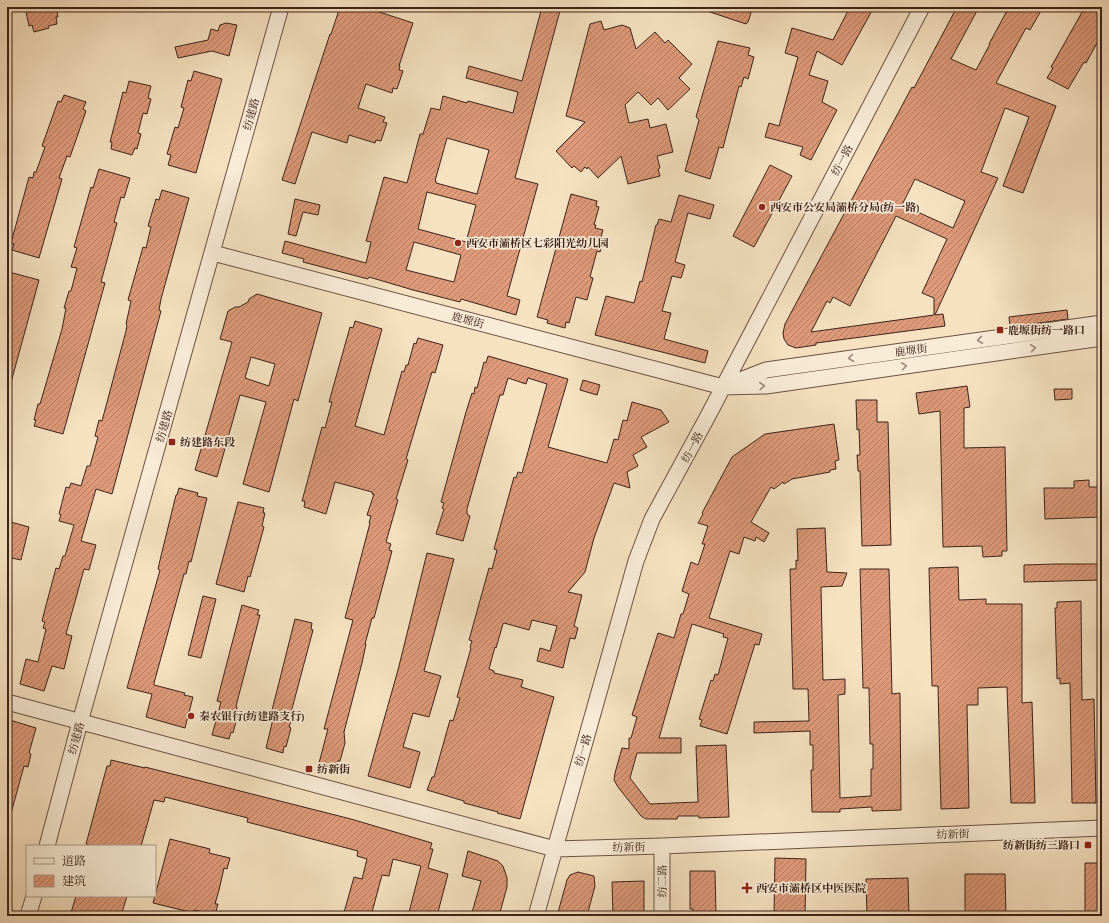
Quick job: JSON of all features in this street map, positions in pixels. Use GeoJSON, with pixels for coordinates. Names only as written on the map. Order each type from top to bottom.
{"type":"FeatureCollection","features":[{"type":"Feature","properties":{"kind":"street","name":"纺建路"},"geometry":{"type":"LineString","coordinates":[[47,845],[80,722],[281,7]]}},
{"type":"Feature","properties":{"kind":"street","name":"纺一路"},"geometry":{"type":"LineString","coordinates":[[536,916],[636,561],[652,519],[723,387],[922,7]]}},
{"type":"Feature","properties":{"kind":"street","name":"鹿塬街"},"geometry":{"type":"LineString","coordinates":[[213,253],[723,387],[766,386],[1102,338]]}},
{"type":"Feature","properties":{"kind":"street","name":"鹿塬街"},"geometry":{"type":"LineString","coordinates":[[723,387],[766,370],[1102,323]]}},
{"type":"Feature","properties":{"kind":"street","name":"纺新街"},"geometry":{"type":"LineString","coordinates":[[7,702],[555,848],[662,846],[1102,828]]}},
{"type":"Feature","properties":{"kind":"street","name":"纺二路"},"geometry":{"type":"LineString","coordinates":[[662,846],[662,916]]}},
{"type":"Feature","properties":{"kind":"street"},"geometry":{"type":"LineString","coordinates":[[28,916],[34,897]]}},
{"type":"Feature","properties":{"kind":"building"},"geometry":{"type":"Polygon","coordinates":[[[25,7],[56,7],[58,17],[56,17],[57,24],[34,32],[32,25],[29,26],[25,7]]]}},
{"type":"Feature","properties":{"kind":"building"},"geometry":{"type":"Polygon","coordinates":[[[340,7],[364,7],[413,23],[399,66],[399,70],[403,71],[397,89],[393,88],[392,93],[366,84],[358,108],[385,117],[383,122],[387,123],[381,141],[376,140],[375,143],[349,135],[347,143],[312,132],[295,184],[282,180],[340,7]]]}},
{"type":"Feature","properties":{"kind":"building"},"geometry":{"type":"Polygon","coordinates":[[[542,7],[561,7],[515,178],[538,184],[507,296],[520,300],[516,315],[461,299],[460,302],[369,277],[368,279],[303,262],[304,259],[282,253],[285,241],[366,263],[371,242],[366,241],[384,177],[407,183],[420,134],[423,134],[431,108],[440,110],[443,96],[513,113],[518,92],[466,78],[469,66],[522,81],[542,7]],[[447,138],[435,181],[436,183],[477,194],[489,150],[447,138]],[[427,192],[418,229],[466,242],[476,205],[427,192]],[[414,242],[406,270],[454,282],[461,255],[414,242]]]}},
{"type":"Feature","properties":{"kind":"building"},"geometry":{"type":"Polygon","coordinates":[[[702,7],[753,7],[746,24],[701,9],[702,7]]]}},
{"type":"Feature","properties":{"kind":"building"},"geometry":{"type":"Polygon","coordinates":[[[850,7],[874,7],[842,65],[817,51],[809,75],[828,81],[822,102],[837,110],[811,160],[800,155],[803,147],[765,137],[769,123],[779,126],[798,57],[785,53],[792,28],[833,40],[850,7]]]}},
{"type":"Feature","properties":{"kind":"building"},"geometry":{"type":"Polygon","coordinates":[[[957,7],[979,7],[951,59],[976,70],[1009,7],[1043,7],[1030,30],[1026,28],[996,83],[1056,106],[1023,193],[1003,186],[1029,117],[1005,108],[981,172],[998,178],[935,315],[943,314],[945,326],[816,343],[816,345],[796,348],[788,345],[784,339],[783,333],[785,324],[912,87],[914,88],[957,7]],[[915,179],[902,205],[953,228],[965,201],[915,179]],[[896,216],[850,306],[833,297],[830,303],[827,301],[811,332],[934,315],[934,298],[922,293],[947,239],[896,216]]]}},
{"type":"Feature","properties":{"kind":"building"},"geometry":{"type":"Polygon","coordinates":[[[1085,7],[1102,7],[1102,34],[1086,63],[1084,62],[1068,89],[1047,78],[1053,68],[1051,67],[1085,7]]]}},
{"type":"Feature","properties":{"kind":"building"},"geometry":{"type":"Polygon","coordinates":[[[601,21],[604,30],[622,25],[630,28],[636,49],[655,32],[665,43],[668,40],[692,64],[679,78],[690,89],[668,110],[658,98],[651,105],[638,92],[625,105],[629,123],[648,119],[650,128],[666,124],[673,152],[657,156],[660,176],[628,184],[621,156],[598,178],[588,167],[587,169],[585,167],[581,172],[574,166],[572,168],[556,151],[585,122],[566,116],[590,24],[601,21]]]}},
{"type":"Feature","properties":{"kind":"building"},"geometry":{"type":"Polygon","coordinates":[[[226,23],[237,25],[229,56],[212,51],[178,58],[175,47],[208,40],[211,29],[218,31],[220,25],[226,23]]]}},
{"type":"Feature","properties":{"kind":"building"},"geometry":{"type":"Polygon","coordinates":[[[718,41],[750,48],[748,55],[754,57],[748,79],[744,77],[741,87],[739,86],[723,148],[719,147],[710,179],[685,171],[699,120],[696,117],[718,41]]]}},
{"type":"Feature","properties":{"kind":"building"},"geometry":{"type":"Polygon","coordinates":[[[194,71],[222,79],[196,173],[168,165],[171,155],[167,154],[175,127],[178,128],[184,108],[181,107],[188,80],[191,81],[194,71]]]}},
{"type":"Feature","properties":{"kind":"building"},"geometry":{"type":"Polygon","coordinates":[[[129,81],[151,86],[148,98],[151,99],[147,114],[143,113],[138,133],[141,134],[137,149],[135,148],[132,155],[111,149],[112,142],[110,142],[123,92],[126,93],[129,81]]]}},
{"type":"Feature","properties":{"kind":"building"},"geometry":{"type":"Polygon","coordinates":[[[64,95],[86,102],[83,109],[86,111],[70,157],[67,156],[59,178],[62,179],[39,258],[12,250],[14,244],[11,243],[29,177],[33,178],[34,172],[36,172],[45,147],[42,146],[58,101],[61,102],[64,95]]]}},
{"type":"Feature","properties":{"kind":"building"},"geometry":{"type":"Polygon","coordinates":[[[770,165],[792,176],[754,247],[733,236],[770,165]]]}},
{"type":"Feature","properties":{"kind":"building"},"geometry":{"type":"Polygon","coordinates":[[[99,169],[130,178],[124,198],[121,197],[114,222],[117,223],[101,282],[105,283],[63,434],[34,426],[36,420],[34,420],[62,329],[66,308],[64,308],[69,291],[71,291],[77,268],[71,267],[77,248],[74,247],[91,187],[93,188],[99,169]]]}},
{"type":"Feature","properties":{"kind":"building"},"geometry":{"type":"Polygon","coordinates":[[[162,190],[189,198],[161,299],[159,310],[161,311],[112,494],[96,489],[81,541],[96,545],[89,570],[84,569],[66,634],[72,636],[64,669],[52,666],[44,691],[20,684],[26,659],[38,662],[46,629],[43,628],[45,622],[42,621],[45,609],[56,568],[59,569],[63,556],[65,556],[74,525],[59,521],[61,515],[59,514],[66,487],[69,488],[71,483],[81,486],[87,466],[90,466],[98,437],[95,436],[99,420],[102,421],[126,331],[131,301],[128,300],[143,247],[146,248],[151,227],[148,226],[156,199],[159,200],[162,190]]]}},
{"type":"Feature","properties":{"kind":"building"},"geometry":{"type":"Polygon","coordinates":[[[571,194],[597,201],[596,206],[599,207],[594,225],[596,225],[595,228],[603,230],[601,237],[604,238],[600,252],[597,251],[590,277],[593,278],[587,300],[576,297],[569,323],[566,322],[565,328],[547,323],[548,320],[537,317],[571,194]]]}},
{"type":"Feature","properties":{"kind":"building"},"geometry":{"type":"Polygon","coordinates":[[[679,195],[714,205],[710,219],[688,213],[675,262],[685,265],[681,278],[672,276],[662,311],[671,313],[664,339],[708,351],[705,363],[595,335],[606,296],[634,303],[640,281],[642,282],[656,225],[659,219],[671,222],[679,195]]]}},
{"type":"Feature","properties":{"kind":"building"},"geometry":{"type":"Polygon","coordinates":[[[295,199],[320,205],[318,215],[303,212],[296,236],[288,234],[295,199]]]}},
{"type":"Feature","properties":{"kind":"building"},"geometry":{"type":"Polygon","coordinates":[[[9,272],[39,280],[10,386],[7,385],[7,278],[9,272]]]}},
{"type":"Feature","properties":{"kind":"building"},"geometry":{"type":"Polygon","coordinates":[[[257,294],[322,313],[298,401],[294,399],[269,492],[243,484],[266,402],[240,395],[217,477],[195,470],[232,342],[220,339],[228,311],[248,302],[249,299],[257,294]],[[251,357],[245,378],[269,386],[275,364],[251,357]]]}},
{"type":"Feature","properties":{"kind":"building"},"geometry":{"type":"Polygon","coordinates":[[[1067,310],[1068,319],[1010,327],[1009,317],[1067,310]]]}},
{"type":"Feature","properties":{"kind":"building"},"geometry":{"type":"Polygon","coordinates":[[[355,321],[382,329],[355,426],[384,435],[402,371],[404,372],[406,365],[408,365],[414,343],[416,344],[418,338],[443,345],[435,373],[432,372],[406,459],[408,460],[396,499],[398,500],[386,542],[391,544],[389,550],[392,551],[374,618],[372,618],[365,644],[362,663],[344,732],[345,743],[340,761],[338,761],[336,767],[319,763],[328,729],[324,729],[353,620],[345,618],[370,523],[371,516],[367,515],[374,494],[372,494],[372,492],[335,482],[326,514],[304,507],[305,501],[302,501],[322,427],[325,428],[332,402],[329,402],[350,327],[353,328],[355,321]]]}},
{"type":"Feature","properties":{"kind":"building"},"geometry":{"type":"Polygon","coordinates":[[[488,356],[568,379],[548,447],[607,463],[614,439],[618,440],[623,420],[627,421],[632,402],[661,410],[669,422],[641,437],[647,447],[633,455],[638,466],[627,472],[630,488],[614,483],[594,538],[585,572],[568,592],[582,595],[574,626],[578,628],[575,639],[570,638],[563,668],[537,661],[540,648],[550,651],[557,626],[532,620],[529,630],[503,624],[489,669],[494,671],[494,673],[523,680],[521,687],[554,697],[520,819],[464,803],[464,801],[427,790],[432,777],[434,777],[450,720],[453,721],[460,698],[457,697],[471,648],[472,641],[469,640],[489,568],[492,569],[497,550],[494,549],[514,477],[516,478],[518,472],[522,473],[547,384],[528,378],[526,384],[508,378],[503,395],[500,395],[467,509],[467,514],[470,516],[463,541],[436,534],[444,509],[442,508],[444,503],[441,502],[466,412],[472,393],[474,394],[475,387],[477,388],[484,362],[486,363],[488,356]]]}},
{"type":"Feature","properties":{"kind":"building"},"geometry":{"type":"Polygon","coordinates":[[[583,380],[600,385],[597,395],[580,390],[583,380]]]}},
{"type":"Feature","properties":{"kind":"building"},"geometry":{"type":"Polygon","coordinates":[[[967,386],[970,407],[964,408],[964,448],[1005,447],[1007,551],[1002,551],[1002,556],[983,557],[982,546],[943,547],[940,411],[919,414],[916,393],[967,386]]]}},
{"type":"Feature","properties":{"kind":"building"},"geometry":{"type":"Polygon","coordinates":[[[1054,389],[1072,389],[1072,399],[1055,400],[1054,389]]]}},
{"type":"Feature","properties":{"kind":"building"},"geometry":{"type":"Polygon","coordinates":[[[856,400],[877,400],[877,422],[888,422],[891,545],[862,546],[860,471],[858,471],[857,455],[860,455],[859,429],[857,430],[856,400]]]}},
{"type":"Feature","properties":{"kind":"building"},"geometry":{"type":"Polygon","coordinates":[[[834,424],[839,460],[835,461],[836,469],[830,470],[830,472],[792,479],[784,484],[783,482],[774,489],[771,487],[751,522],[769,533],[764,542],[756,537],[755,541],[744,537],[739,554],[730,551],[709,618],[762,634],[759,645],[755,644],[727,734],[700,726],[702,720],[699,719],[711,680],[713,681],[715,674],[718,675],[728,638],[723,637],[724,634],[692,624],[659,738],[681,738],[681,753],[637,753],[630,778],[650,804],[698,802],[696,746],[726,745],[729,817],[699,818],[699,816],[678,816],[677,819],[646,819],[641,816],[618,787],[614,780],[615,773],[622,748],[629,749],[629,738],[631,738],[637,717],[632,715],[658,633],[674,638],[681,614],[683,614],[689,594],[682,591],[691,562],[698,565],[705,544],[702,544],[708,526],[698,523],[703,514],[702,513],[732,457],[765,434],[834,424]]]}},
{"type":"Feature","properties":{"kind":"building"},"geometry":{"type":"Polygon","coordinates":[[[1089,480],[1089,487],[1102,487],[1102,517],[1045,519],[1044,488],[1074,488],[1074,481],[1089,480]]]}},
{"type":"Feature","properties":{"kind":"building"},"geometry":{"type":"Polygon","coordinates":[[[179,488],[198,493],[197,496],[207,498],[191,562],[189,561],[186,574],[184,574],[154,685],[185,693],[184,695],[193,697],[185,728],[146,717],[152,694],[127,688],[160,570],[158,569],[161,556],[179,488]]]}},
{"type":"Feature","properties":{"kind":"building"},"geometry":{"type":"Polygon","coordinates":[[[238,502],[264,508],[263,513],[265,513],[262,526],[264,527],[250,577],[248,576],[244,592],[216,584],[238,502]]]}},
{"type":"Feature","properties":{"kind":"building"},"geometry":{"type":"Polygon","coordinates":[[[7,521],[29,527],[21,560],[7,557],[7,521]]]}},
{"type":"Feature","properties":{"kind":"building"},"geometry":{"type":"Polygon","coordinates":[[[825,528],[827,572],[847,573],[842,586],[821,587],[823,680],[845,679],[845,694],[838,695],[840,798],[871,796],[873,744],[870,744],[869,688],[863,688],[860,569],[889,569],[892,694],[900,693],[901,810],[872,811],[872,807],[840,809],[840,812],[812,812],[811,770],[813,770],[813,745],[810,745],[810,731],[754,733],[754,722],[809,721],[808,689],[793,689],[790,569],[796,569],[796,560],[798,561],[797,529],[825,528]]]}},
{"type":"Feature","properties":{"kind":"building"},"geometry":{"type":"Polygon","coordinates":[[[427,553],[454,559],[424,671],[441,676],[429,717],[413,713],[403,747],[420,752],[410,788],[368,776],[398,670],[427,553]]]}},
{"type":"Feature","properties":{"kind":"building"},"geometry":{"type":"Polygon","coordinates":[[[1102,564],[1102,580],[1024,582],[1024,565],[1102,564]]]}},
{"type":"Feature","properties":{"kind":"building"},"geometry":{"type":"Polygon","coordinates":[[[958,567],[959,600],[986,599],[986,604],[1022,604],[1022,703],[1032,702],[1035,803],[1011,803],[1007,687],[978,688],[978,705],[967,705],[969,808],[941,809],[938,686],[932,686],[929,568],[958,567]]]}},
{"type":"Feature","properties":{"kind":"building"},"geometry":{"type":"Polygon","coordinates":[[[203,596],[216,599],[201,658],[188,655],[203,596]]]}},
{"type":"Feature","properties":{"kind":"building"},"geometry":{"type":"Polygon","coordinates":[[[1081,601],[1082,700],[1094,699],[1096,803],[1072,803],[1070,683],[1060,684],[1060,678],[1057,679],[1055,608],[1057,608],[1057,602],[1081,601]]]}},
{"type":"Feature","properties":{"kind":"building"},"geometry":{"type":"Polygon","coordinates":[[[242,605],[259,610],[257,615],[260,615],[236,706],[236,713],[238,714],[233,733],[231,732],[229,739],[212,735],[221,702],[217,701],[242,605]]]}},
{"type":"Feature","properties":{"kind":"building"},"geometry":{"type":"Polygon","coordinates":[[[295,619],[312,623],[311,629],[313,630],[289,720],[291,721],[289,727],[291,728],[283,753],[266,748],[274,715],[271,714],[295,619]]]}},
{"type":"Feature","properties":{"kind":"building"},"geometry":{"type":"Polygon","coordinates":[[[10,720],[36,728],[29,753],[31,754],[28,767],[24,766],[10,817],[7,816],[7,732],[10,720]]]}},
{"type":"Feature","properties":{"kind":"building"},"geometry":{"type":"Polygon","coordinates":[[[111,760],[145,767],[351,819],[432,843],[430,849],[433,849],[428,868],[448,874],[437,916],[408,916],[421,866],[393,859],[389,876],[382,875],[371,916],[343,916],[354,877],[362,879],[367,859],[357,856],[358,851],[247,822],[248,818],[165,797],[164,802],[154,800],[141,845],[86,844],[107,766],[110,766],[111,760]]]}},
{"type":"Feature","properties":{"kind":"building"},"geometry":{"type":"Polygon","coordinates":[[[170,839],[210,849],[209,853],[230,858],[227,869],[224,868],[215,904],[218,904],[215,915],[194,910],[194,913],[153,903],[155,897],[156,897],[156,892],[170,839]]]}},
{"type":"Feature","properties":{"kind":"building"},"geometry":{"type":"Polygon","coordinates":[[[468,851],[498,861],[503,866],[507,878],[507,887],[499,916],[471,916],[481,881],[462,876],[468,851]]]}},
{"type":"Feature","properties":{"kind":"building"},"geometry":{"type":"Polygon","coordinates":[[[775,858],[806,859],[805,916],[774,916],[775,858]]]}},
{"type":"Feature","properties":{"kind":"building"},"geometry":{"type":"Polygon","coordinates":[[[1085,863],[1102,863],[1102,916],[1085,916],[1085,863]]]}},
{"type":"Feature","properties":{"kind":"building"},"geometry":{"type":"Polygon","coordinates":[[[690,871],[715,871],[716,914],[714,914],[714,916],[693,916],[693,909],[690,909],[690,871]]]}},
{"type":"Feature","properties":{"kind":"building"},"geometry":{"type":"Polygon","coordinates":[[[578,872],[594,876],[595,886],[587,916],[557,916],[567,880],[570,875],[578,872]]]}},
{"type":"Feature","properties":{"kind":"building"},"geometry":{"type":"Polygon","coordinates":[[[965,874],[1005,874],[1006,916],[965,916],[965,874]]]}},
{"type":"Feature","properties":{"kind":"building"},"geometry":{"type":"Polygon","coordinates":[[[908,878],[909,916],[867,916],[866,879],[908,878]]]}},
{"type":"Feature","properties":{"kind":"building"},"geometry":{"type":"Polygon","coordinates":[[[644,881],[644,916],[613,916],[612,882],[644,881]]]}},
{"type":"Feature","properties":{"kind":"building"},"geometry":{"type":"Polygon","coordinates":[[[76,897],[127,897],[121,916],[70,916],[76,897]]]}},
{"type":"Feature","properties":{"kind":"place","name":"西安市公安局灞桥分局(纺一路)"},"geometry":{"type":"Point","coordinates":[762,207]}},
{"type":"Feature","properties":{"kind":"place","name":"西安市灞桥区七彩阳光幼儿园"},"geometry":{"type":"Point","coordinates":[458,243]}},
{"type":"Feature","properties":{"kind":"place","name":"鹿塬街纺一路口"},"geometry":{"type":"Point","coordinates":[1000,330]}},
{"type":"Feature","properties":{"kind":"place","name":"纺建路东段"},"geometry":{"type":"Point","coordinates":[172,442]}},
{"type":"Feature","properties":{"kind":"place","name":"秦农银行(纺建路支行)"},"geometry":{"type":"Point","coordinates":[191,716]}},
{"type":"Feature","properties":{"kind":"place","name":"纺新街"},"geometry":{"type":"Point","coordinates":[309,769]}},
{"type":"Feature","properties":{"kind":"place","name":"纺新街纺三路口"},"geometry":{"type":"Point","coordinates":[1088,845]}},
{"type":"Feature","properties":{"kind":"place","name":"西安市灞桥区中医医院"},"geometry":{"type":"Point","coordinates":[747,888]}}]}
